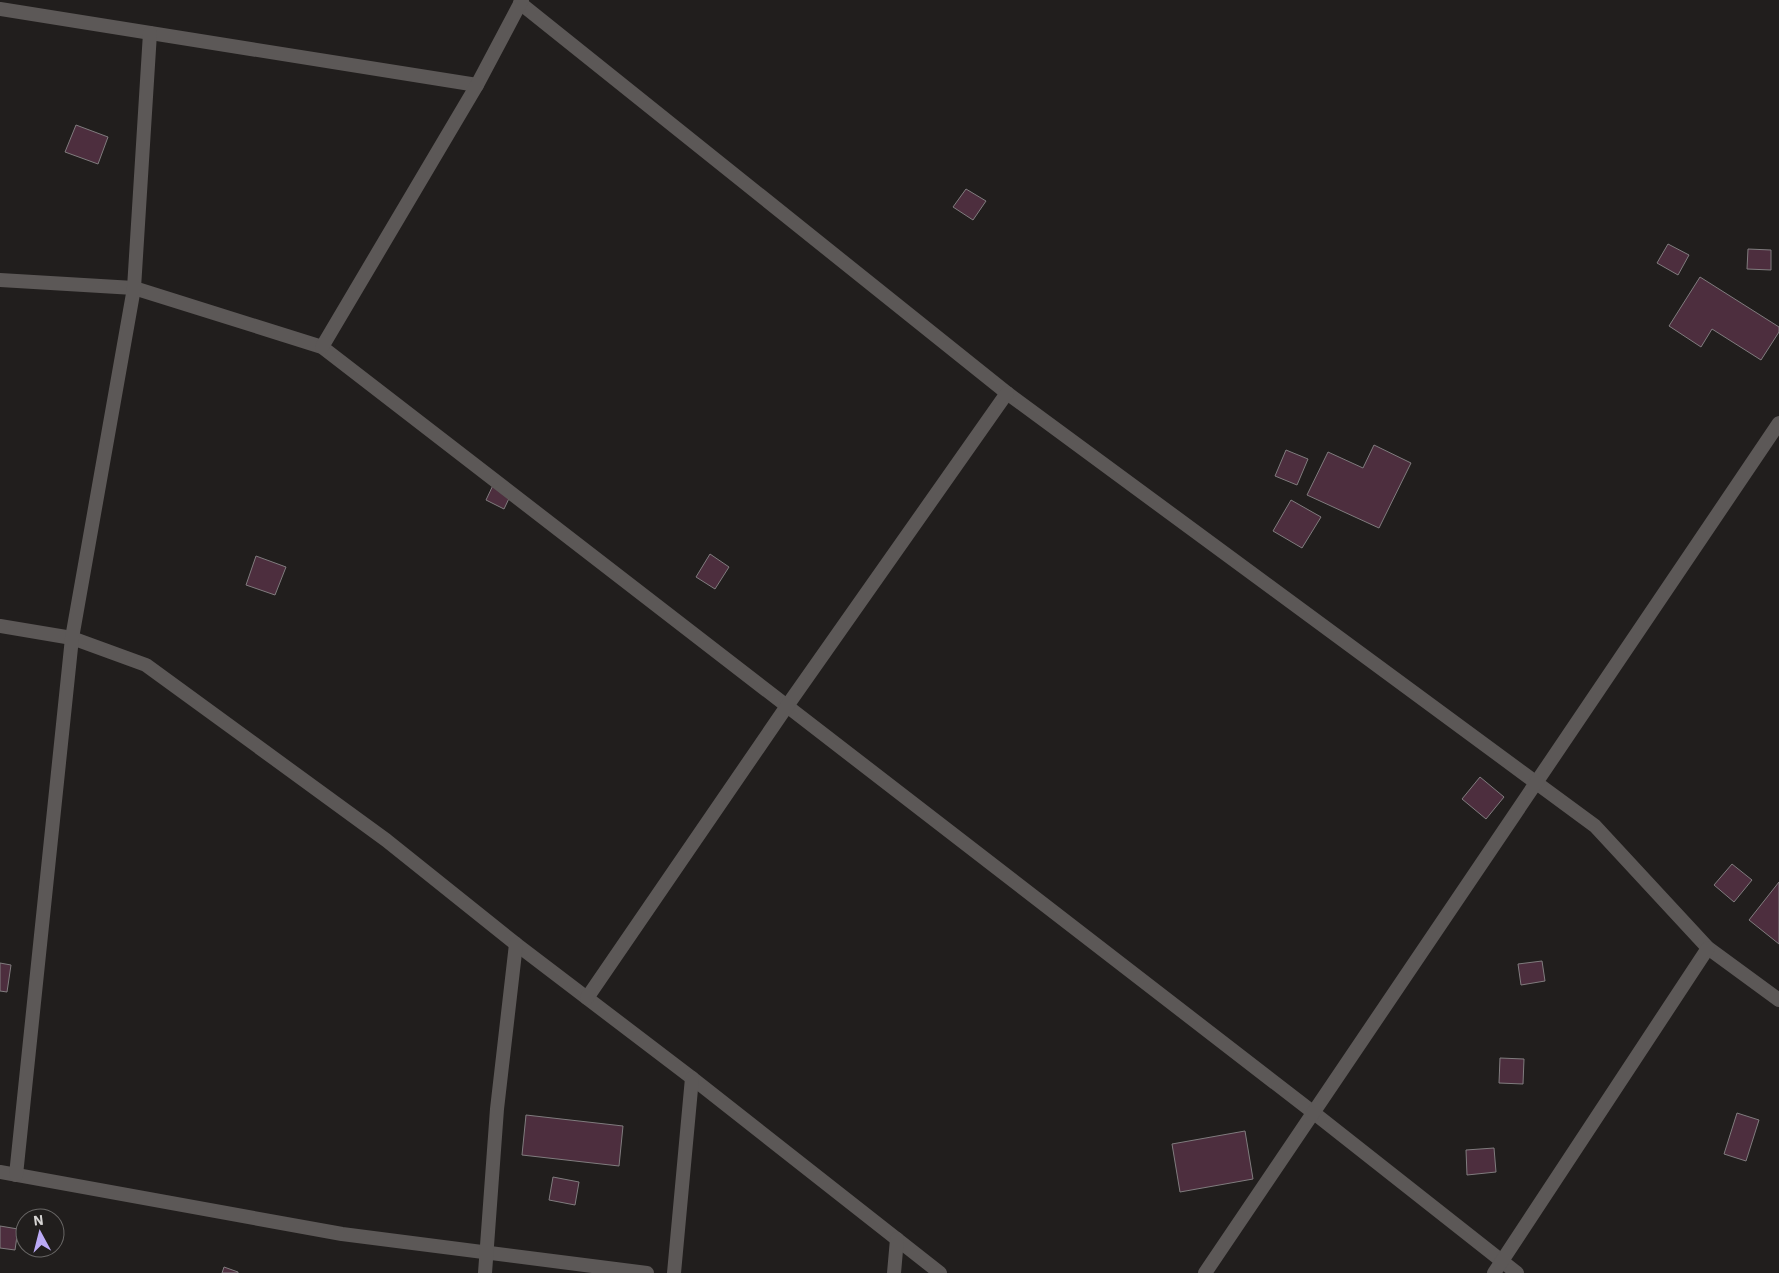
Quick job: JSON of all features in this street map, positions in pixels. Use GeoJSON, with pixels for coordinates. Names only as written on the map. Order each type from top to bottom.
{"type":"FeatureCollection","features":[{"type":"Feature","properties":{"kind":"street"},"geometry":{"type":"LineString","coordinates":[[322,346],[477,85],[521,2],[1007,393],[1595,826],[1708,948],[1779,1000]]}},
{"type":"Feature","properties":{"kind":"street"},"geometry":{"type":"LineString","coordinates":[[0,9],[477,85]]}},
{"type":"Feature","properties":{"kind":"street"},"geometry":{"type":"LineString","coordinates":[[16,1175],[72,638],[134,288],[150,33]]}},
{"type":"Feature","properties":{"kind":"street"},"geometry":{"type":"LineString","coordinates":[[0,280],[134,288],[322,346],[1517,1273]]}},
{"type":"Feature","properties":{"kind":"street"},"geometry":{"type":"LineString","coordinates":[[587,998],[787,706],[1007,393]]}},
{"type":"Feature","properties":{"kind":"street"},"geometry":{"type":"LineString","coordinates":[[1205,1273],[1779,423]]}},
{"type":"Feature","properties":{"kind":"street"},"geometry":{"type":"LineString","coordinates":[[0,626],[72,638],[146,665],[386,840],[516,944],[692,1078],[940,1273]]}},
{"type":"Feature","properties":{"kind":"street"},"geometry":{"type":"LineString","coordinates":[[485,1273],[497,1109],[516,944]]}},
{"type":"Feature","properties":{"kind":"street"},"geometry":{"type":"LineString","coordinates":[[1494,1273],[1708,948]]}},
{"type":"Feature","properties":{"kind":"street"},"geometry":{"type":"LineString","coordinates":[[674,1273],[692,1078]]}},
{"type":"Feature","properties":{"kind":"street"},"geometry":{"type":"LineString","coordinates":[[0,1172],[342,1234],[647,1273]]}},
{"type":"Feature","properties":{"kind":"street"},"geometry":{"type":"LineString","coordinates":[[894,1273],[897,1239]]}},
{"type":"Feature","properties":{"kind":"building"},"geometry":{"type":"Polygon","coordinates":[[[76,125],[108,137],[98,164],[65,152],[76,125]]]}},
{"type":"Feature","properties":{"kind":"building"},"geometry":{"type":"Polygon","coordinates":[[[966,189],[986,201],[973,220],[953,207],[966,189]]]}},
{"type":"Feature","properties":{"kind":"building"},"geometry":{"type":"Polygon","coordinates":[[[1668,244],[1689,255],[1678,275],[1657,263],[1668,244]]]}},
{"type":"Feature","properties":{"kind":"building"},"geometry":{"type":"Polygon","coordinates":[[[1748,249],[1771,250],[1771,270],[1747,269],[1748,249]]]}},
{"type":"Feature","properties":{"kind":"building"},"geometry":{"type":"Polygon","coordinates":[[[1700,277],[1779,327],[1779,332],[1761,360],[1712,329],[1701,347],[1669,326],[1700,277]]]}},
{"type":"Feature","properties":{"kind":"building"},"geometry":{"type":"Polygon","coordinates":[[[1374,445],[1411,463],[1379,528],[1307,495],[1328,452],[1363,468],[1374,445]]]}},
{"type":"Feature","properties":{"kind":"building"},"geometry":{"type":"Polygon","coordinates":[[[1286,450],[1308,459],[1297,485],[1275,476],[1286,450]]]}},
{"type":"Feature","properties":{"kind":"building"},"geometry":{"type":"Polygon","coordinates":[[[495,481],[513,490],[504,509],[486,500],[495,481]]]}},
{"type":"Feature","properties":{"kind":"building"},"geometry":{"type":"Polygon","coordinates":[[[1291,500],[1321,517],[1302,548],[1273,531],[1291,500]]]}},
{"type":"Feature","properties":{"kind":"building"},"geometry":{"type":"Polygon","coordinates":[[[710,554],[729,567],[715,589],[696,577],[710,554]]]}},
{"type":"Feature","properties":{"kind":"building"},"geometry":{"type":"Polygon","coordinates":[[[256,556],[286,567],[275,595],[246,585],[256,556]]]}},
{"type":"Feature","properties":{"kind":"building"},"geometry":{"type":"Polygon","coordinates":[[[1480,777],[1504,797],[1486,819],[1462,799],[1480,777]]]}},
{"type":"Feature","properties":{"kind":"building"},"geometry":{"type":"Polygon","coordinates":[[[1732,864],[1752,880],[1734,902],[1714,885],[1732,864]]]}},
{"type":"Feature","properties":{"kind":"building"},"geometry":{"type":"Polygon","coordinates":[[[1779,882],[1779,944],[1749,920],[1779,882]]]}},
{"type":"Feature","properties":{"kind":"building"},"geometry":{"type":"Polygon","coordinates":[[[1542,961],[1545,981],[1521,985],[1518,964],[1542,961]]]}},
{"type":"Feature","properties":{"kind":"building"},"geometry":{"type":"Polygon","coordinates":[[[0,963],[11,965],[7,992],[0,991],[0,963]]]}},
{"type":"Feature","properties":{"kind":"building"},"geometry":{"type":"Polygon","coordinates":[[[1500,1058],[1524,1059],[1523,1084],[1499,1083],[1500,1058]]]}},
{"type":"Feature","properties":{"kind":"building"},"geometry":{"type":"Polygon","coordinates":[[[1737,1113],[1759,1120],[1746,1161],[1724,1154],[1737,1113]]]}},
{"type":"Feature","properties":{"kind":"building"},"geometry":{"type":"Polygon","coordinates":[[[526,1115],[623,1126],[619,1166],[522,1155],[526,1115]]]}},
{"type":"Feature","properties":{"kind":"building"},"geometry":{"type":"Polygon","coordinates":[[[1245,1131],[1253,1179],[1180,1192],[1172,1144],[1245,1131]]]}},
{"type":"Feature","properties":{"kind":"building"},"geometry":{"type":"Polygon","coordinates":[[[1494,1148],[1496,1172],[1467,1175],[1466,1150],[1494,1148]]]}},
{"type":"Feature","properties":{"kind":"building"},"geometry":{"type":"Polygon","coordinates":[[[553,1177],[579,1182],[575,1205],[549,1200],[553,1177]]]}},
{"type":"Feature","properties":{"kind":"building"},"geometry":{"type":"Polygon","coordinates":[[[0,1226],[15,1228],[15,1250],[0,1248],[0,1226]]]}},
{"type":"Feature","properties":{"kind":"building"},"geometry":{"type":"Polygon","coordinates":[[[224,1267],[238,1272],[238,1273],[222,1273],[224,1267]]]}}]}
